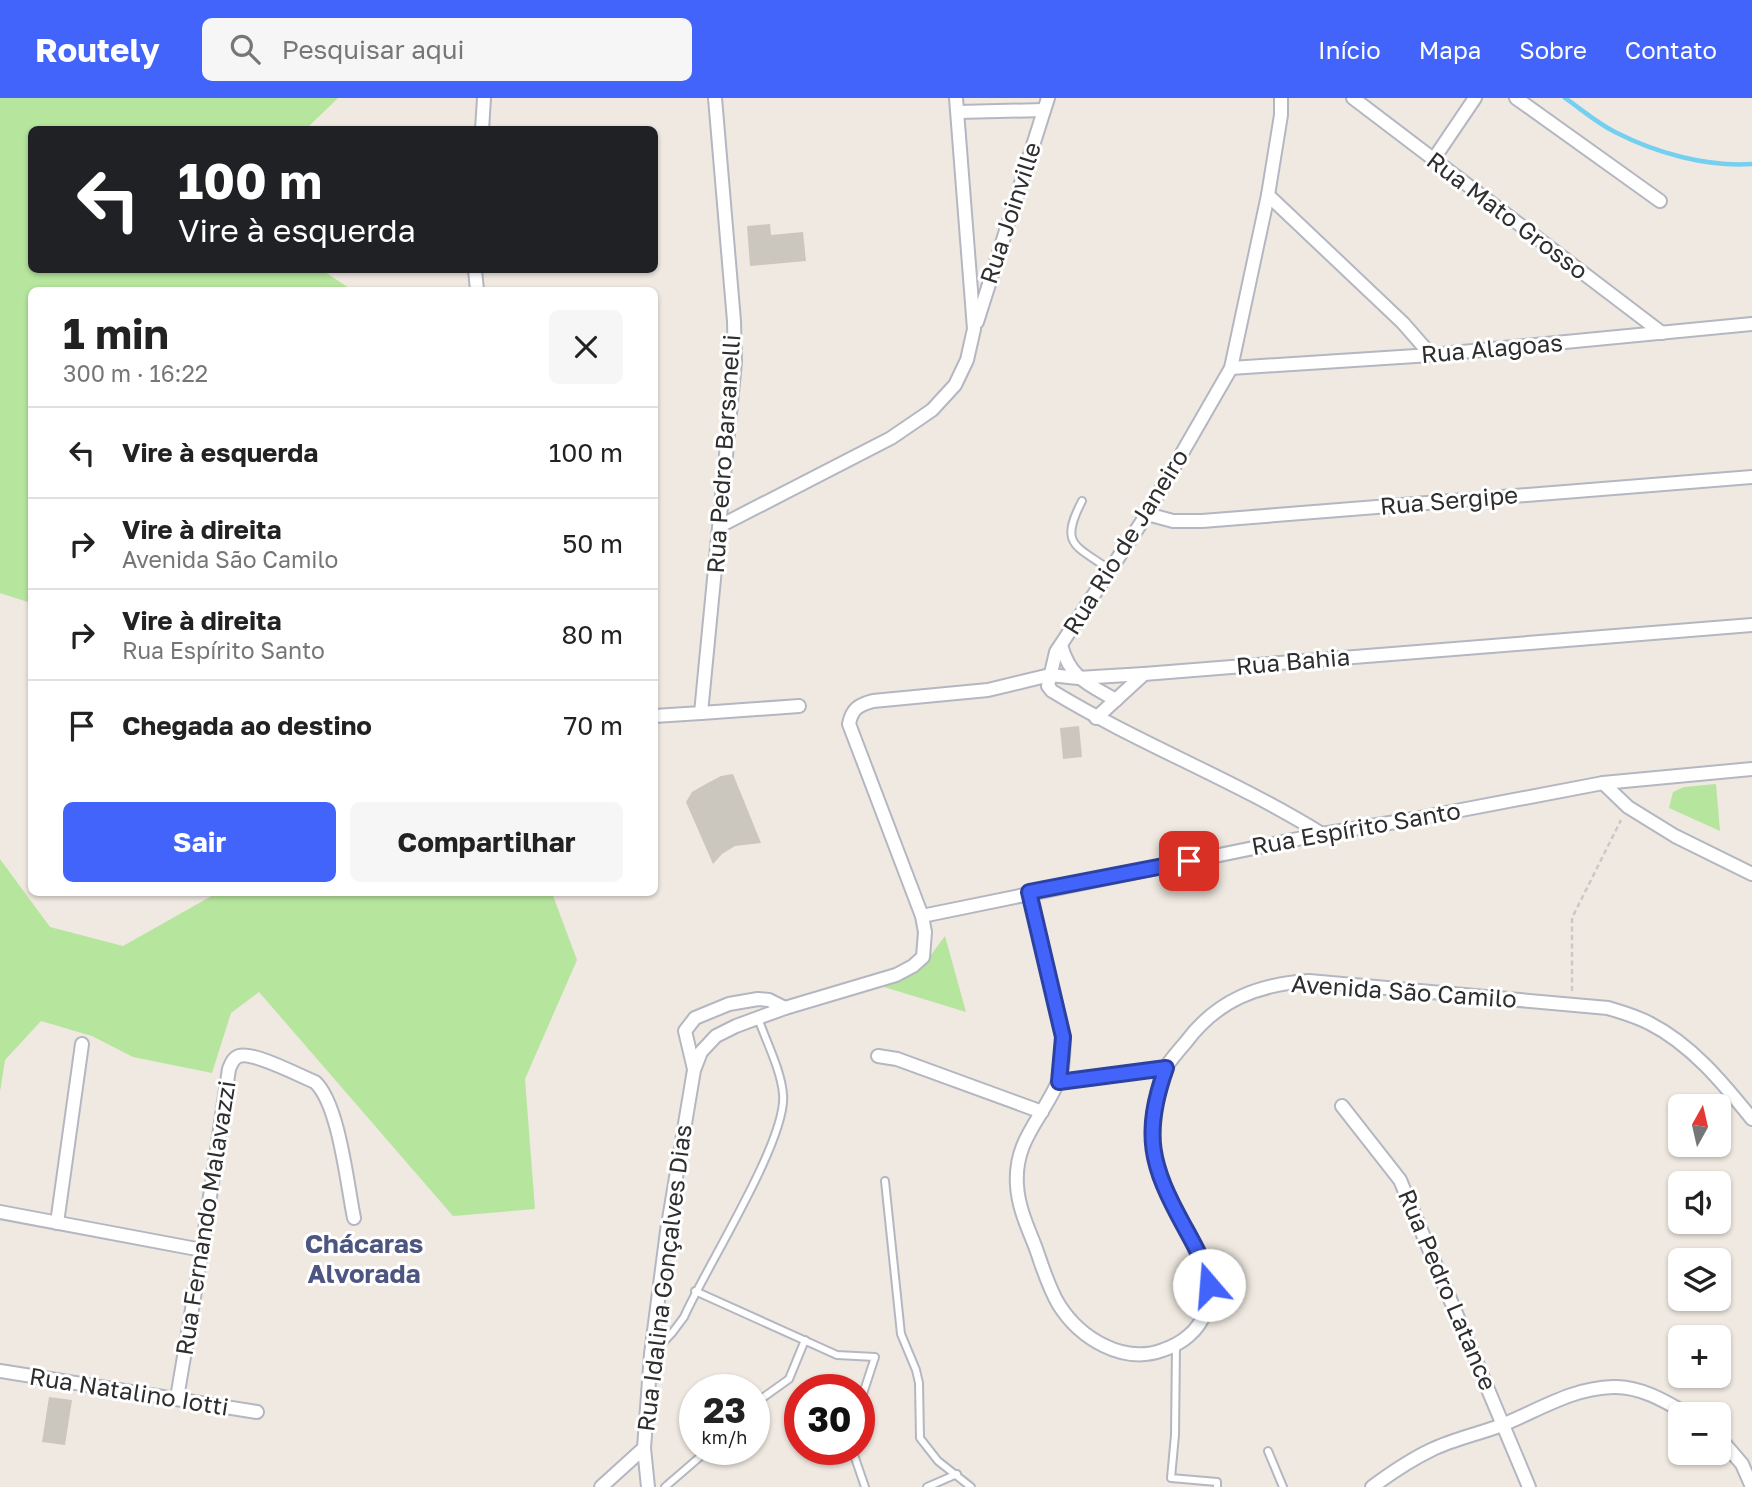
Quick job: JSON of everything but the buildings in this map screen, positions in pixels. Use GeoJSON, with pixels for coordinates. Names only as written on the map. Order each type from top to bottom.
{"type":"FeatureCollection","features":[{"type":"Feature","properties":{"kind":"street"},"geometry":{"type":"LineString","coordinates":[[482,126],[484,98]]}},
{"type":"Feature","properties":{"kind":"street","name":"Rua Pedro Barsanelli"},"geometry":{"type":"LineString","coordinates":[[701,713],[735,362],[734,321],[715,98]]}},
{"type":"Feature","properties":{"kind":"street"},"geometry":{"type":"LineString","coordinates":[[720,526],[891,438],[932,410],[955,385],[967,360],[974,329],[956,98]]}},
{"type":"Feature","properties":{"kind":"street","name":"Rua Rio de Janeiro"},"geometry":{"type":"LineString","coordinates":[[1050,675],[1056,652],[1147,514],[1231,368],[1268,195],[1281,115],[1281,98]]}},
{"type":"Feature","properties":{"kind":"street","name":"Rua Mato Grosso"},"geometry":{"type":"LineString","coordinates":[[1353,98],[1662,333]]}},
{"type":"Feature","properties":{"kind":"street"},"geometry":{"type":"LineString","coordinates":[[1433,160],[1475,98]]}},
{"type":"Feature","properties":{"kind":"street"},"geometry":{"type":"LineString","coordinates":[[1516,98],[1660,201]]}},
{"type":"Feature","properties":{"kind":"street"},"geometry":{"type":"LineString","coordinates":[[958,113],[1046,104]]}},
{"type":"Feature","properties":{"kind":"street","name":"Rua Joinville"},"geometry":{"type":"LineString","coordinates":[[974,329],[1046,104]]}},
{"type":"Feature","properties":{"kind":"street"},"geometry":{"type":"LineString","coordinates":[[1268,195],[1403,323],[1431,355]]}},
{"type":"Feature","properties":{"kind":"street","name":"Rua Alagoas"},"geometry":{"type":"LineString","coordinates":[[1231,368],[1431,355],[1752,324]]}},
{"type":"Feature","properties":{"kind":"street","name":"Rua Sergipe"},"geometry":{"type":"LineString","coordinates":[[1147,514],[1173,521],[1202,521],[1752,477]]}},
{"type":"Feature","properties":{"kind":"street","name":"Rua Bahia"},"geometry":{"type":"LineString","coordinates":[[922,916],[849,724],[851,713],[859,705],[873,701],[988,690],[1050,675],[1078,678],[1144,674],[1752,625]]}},
{"type":"Feature","properties":{"kind":"street"},"geometry":{"type":"LineString","coordinates":[[1061,645],[1068,666],[1078,678],[1116,700]]}},
{"type":"Feature","properties":{"kind":"street"},"geometry":{"type":"LineString","coordinates":[[1096,718],[1144,674]]}},
{"type":"Feature","properties":{"kind":"street"},"geometry":{"type":"LineString","coordinates":[[1050,675],[1048,686],[1052,691],[1096,718],[1275,805],[1322,834]]}},
{"type":"Feature","properties":{"kind":"street"},"geometry":{"type":"LineString","coordinates":[[658,716],[799,706]]}},
{"type":"Feature","properties":{"kind":"street","name":"Rua Espírito Santo"},"geometry":{"type":"LineString","coordinates":[[922,916],[1322,834],[1603,783],[1752,769]]}},
{"type":"Feature","properties":{"kind":"street"},"geometry":{"type":"LineString","coordinates":[[1603,783],[1628,807],[1675,836],[1752,874]]}},
{"type":"Feature","properties":{"kind":"street","name":"Avenida São Camilo"},"geometry":{"type":"LineString","coordinates":[[1029,892],[1063,1037],[1059,1082],[1020,1148],[1016,1168],[1017,1187],[1021,1208],[1059,1305],[1073,1322],[1103,1346],[1139,1354],[1155,1353],[1189,1336],[1204,1315],[1209,1285],[1206,1267],[1164,1189],[1152,1150],[1151,1122],[1166,1068],[1196,1029],[1221,1009],[1251,991],[1280,983],[1309,981],[1608,1008],[1648,1022],[1682,1044],[1729,1091],[1752,1119]]}},
{"type":"Feature","properties":{"kind":"street"},"geometry":{"type":"LineString","coordinates":[[785,1008],[896,975],[913,966],[923,957],[925,947],[922,916]]}},
{"type":"Feature","properties":{"kind":"street","name":"Rua Idalina Gonçalves Dias"},"geometry":{"type":"LineString","coordinates":[[694,1070],[685,1031],[695,1018],[729,1004],[758,999],[769,1000],[785,1008]]}},
{"type":"Feature","properties":{"kind":"street","name":"Rua Idalina Gonçalves Dias"},"geometry":{"type":"LineString","coordinates":[[649,1487],[644,1448],[651,1354],[667,1231],[694,1070],[701,1052],[716,1036],[785,1008]]}},
{"type":"Feature","properties":{"kind":"street"},"geometry":{"type":"LineString","coordinates":[[57,1223],[82,1044]]}},
{"type":"Feature","properties":{"kind":"street","name":"Rua Fernando Malavazzi"},"geometry":{"type":"LineString","coordinates":[[177,1398],[229,1069],[238,1056],[251,1056],[315,1082],[324,1090],[333,1112],[354,1218]]}},
{"type":"Feature","properties":{"kind":"street"},"geometry":{"type":"LineString","coordinates":[[878,1056],[897,1059],[1042,1112]]}},
{"type":"Feature","properties":{"kind":"street"},"geometry":{"type":"LineString","coordinates":[[1059,1082],[1166,1068]]}},
{"type":"Feature","properties":{"kind":"street","name":"Rua Pedro Latance"},"geometry":{"type":"LineString","coordinates":[[1342,1106],[1400,1180],[1529,1487]]}},
{"type":"Feature","properties":{"kind":"street"},"geometry":{"type":"LineString","coordinates":[[0,1212],[202,1250]]}},
{"type":"Feature","properties":{"kind":"street","name":"Rua Natalino Iotti"},"geometry":{"type":"LineString","coordinates":[[0,1371],[257,1412]]}},
{"type":"Feature","properties":{"kind":"street"},"geometry":{"type":"LineString","coordinates":[[1372,1487],[1398,1468],[1433,1449],[1503,1424],[1562,1397],[1589,1389],[1615,1387],[1642,1391],[1668,1402]]}},
{"type":"Feature","properties":{"kind":"street"},"geometry":{"type":"LineString","coordinates":[[601,1487],[644,1448]]}},
{"type":"Feature","properties":{"kind":"street"},"geometry":{"type":"LineString","coordinates":[[1731,1451],[1742,1464],[1752,1487]]}},
{"type":"Feature","properties":{"kind":"lane"},"geometry":{"type":"LineString","coordinates":[[1082,501],[1070,533],[1074,542],[1110,570]]}},
{"type":"Feature","properties":{"kind":"lane"},"geometry":{"type":"LineString","coordinates":[[651,1354],[672,1334],[684,1317],[760,1169],[783,1110],[781,1083],[758,1017]]}},
{"type":"Feature","properties":{"kind":"lane"},"geometry":{"type":"LineString","coordinates":[[886,1181],[901,1335],[919,1383],[920,1438],[938,1461],[971,1487]]}},
{"type":"Feature","properties":{"kind":"lane"},"geometry":{"type":"LineString","coordinates":[[695,1291],[837,1355],[875,1357],[869,1374]]}},
{"type":"Feature","properties":{"kind":"lane"},"geometry":{"type":"LineString","coordinates":[[770,1393],[789,1379],[805,1340]]}},
{"type":"Feature","properties":{"kind":"lane"},"geometry":{"type":"LineString","coordinates":[[1176,1344],[1175,1435],[1171,1478],[1217,1482],[1217,1487]]}},
{"type":"Feature","properties":{"kind":"lane"},"geometry":{"type":"LineString","coordinates":[[1268,1451],[1283,1487]]}},
{"type":"Feature","properties":{"kind":"lane"},"geometry":{"type":"LineString","coordinates":[[665,1487],[690,1465]]}},
{"type":"Feature","properties":{"kind":"lane"},"geometry":{"type":"LineString","coordinates":[[857,1465],[865,1487]]}},
{"type":"Feature","properties":{"kind":"lane"},"geometry":{"type":"LineString","coordinates":[[927,1487],[957,1474]]}},
{"type":"Feature","properties":{"kind":"path"},"geometry":{"type":"LineString","coordinates":[[1571,1005],[1572,918],[1628,807]]}},
{"type":"Feature","properties":{"kind":"green space"},"geometry":{"type":"Polygon","coordinates":[[[0,98],[338,98],[309,126],[28,126],[28,273],[326,273],[348,287],[28,287],[28,602],[0,593],[0,98]]]}},
{"type":"Feature","properties":{"kind":"green space"},"geometry":{"type":"Polygon","coordinates":[[[1716,784],[1720,831],[1669,808],[1673,792],[1684,787],[1716,784]]]}},
{"type":"Feature","properties":{"kind":"green space"},"geometry":{"type":"Polygon","coordinates":[[[0,859],[50,927],[123,946],[212,896],[553,896],[577,960],[525,1079],[535,1209],[453,1216],[259,992],[231,1013],[212,1073],[133,1057],[92,1036],[41,1021],[5,1060],[0,1092],[0,859]]]}},
{"type":"Feature","properties":{"kind":"green space"},"geometry":{"type":"Polygon","coordinates":[[[945,936],[966,1012],[884,987],[922,967],[945,936]]]}},
{"type":"Feature","properties":{"kind":"waterway"},"geometry":{"type":"LineString","coordinates":[[1565,98],[1608,128],[1647,146],[1699,161],[1752,164]]}},
{"type":"Feature","properties":{"kind":"district","name":"Chácaras Alvorada"},"geometry":{"type":"Point","coordinates":[364,1259]}},
{"type":"Feature","properties":{"kind":"route"},"geometry":{"type":"LineString","coordinates":[[1189,861],[1029,892],[1063,1037],[1059,1082],[1166,1068],[1151,1122],[1152,1150],[1164,1189],[1206,1267],[1209,1285]]}}]}
